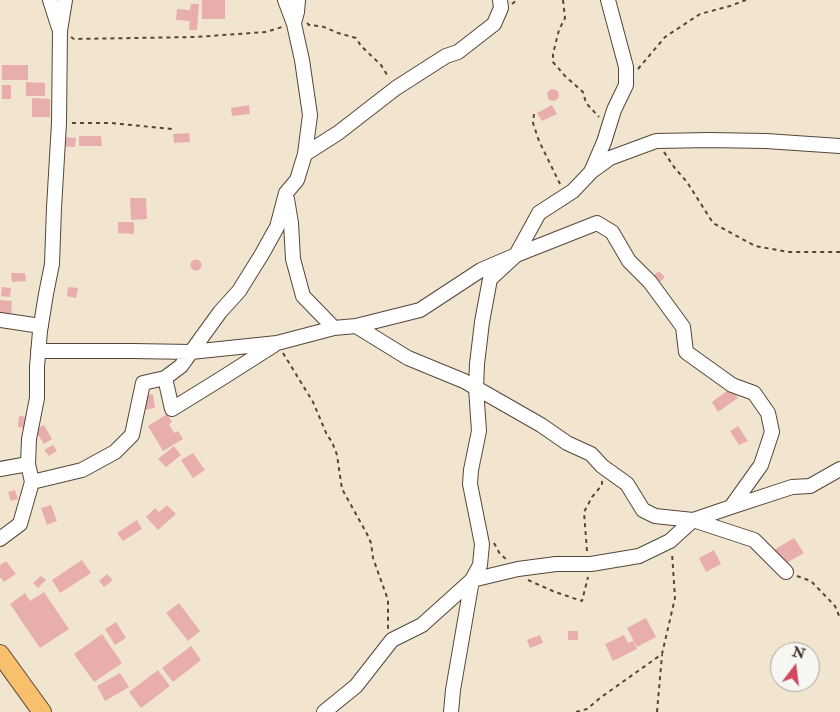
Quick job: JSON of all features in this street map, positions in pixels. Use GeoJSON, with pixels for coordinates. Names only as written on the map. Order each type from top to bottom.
{"type":"FeatureCollection","features":[{"type":"Feature","properties":{"kind":"main road"},"geometry":{"type":"LineString","coordinates":[[0,654],[42,712]]}},
{"type":"Feature","properties":{"kind":"street"},"geometry":{"type":"LineString","coordinates":[[50,0],[60,31]]}},
{"type":"Feature","properties":{"kind":"street"},"geometry":{"type":"LineString","coordinates":[[0,540],[20,524],[32,482],[28,464],[29,439],[38,398],[38,352],[52,264],[59,124],[60,31],[65,0]]}},
{"type":"Feature","properties":{"kind":"street"},"geometry":{"type":"LineString","coordinates":[[32,482],[82,470],[115,452],[132,434],[143,383],[165,378],[181,366],[220,312],[238,291],[277,227],[286,193],[297,180],[306,154],[310,115],[296,12],[286,0]]}},
{"type":"Feature","properties":{"kind":"street"},"geometry":{"type":"LineString","coordinates":[[306,154],[338,133],[396,88],[446,56],[458,52],[494,24],[501,8],[500,0]]}},
{"type":"Feature","properties":{"kind":"street"},"geometry":{"type":"LineString","coordinates":[[591,172],[604,142],[614,110],[626,85],[626,67],[608,0]]}},
{"type":"Feature","properties":{"kind":"street"},"geometry":{"type":"LineString","coordinates":[[451,712],[472,580],[480,565],[482,544],[470,484],[479,431],[476,388],[477,364],[490,279],[516,255],[538,213],[573,191],[591,172],[610,158],[656,141],[766,140],[840,146]]}},
{"type":"Feature","properties":{"kind":"street"},"geometry":{"type":"LineString","coordinates":[[286,193],[291,223],[293,259],[303,296],[334,328]]}},
{"type":"Feature","properties":{"kind":"street"},"geometry":{"type":"LineString","coordinates":[[38,352],[191,352],[277,343],[334,328],[356,326],[420,310],[481,270],[597,223],[612,232],[628,261],[650,282],[683,327],[686,352],[732,385],[754,393],[768,413],[772,432],[761,465],[730,506]]}},
{"type":"Feature","properties":{"kind":"street"},"geometry":{"type":"LineString","coordinates":[[0,320],[41,326]]}},
{"type":"Feature","properties":{"kind":"street"},"geometry":{"type":"LineString","coordinates":[[356,326],[408,358],[464,381],[541,425],[566,444],[591,454],[602,466],[626,484],[644,510],[657,517],[693,520],[754,540],[786,572]]}},
{"type":"Feature","properties":{"kind":"street"},"geometry":{"type":"LineString","coordinates":[[165,378],[172,409],[277,343]]}},
{"type":"Feature","properties":{"kind":"street"},"geometry":{"type":"LineString","coordinates":[[0,468],[28,464]]}},
{"type":"Feature","properties":{"kind":"street"},"geometry":{"type":"LineString","coordinates":[[324,712],[356,686],[392,640],[422,625],[472,580],[518,569],[556,564],[590,564],[639,556],[670,541],[693,520],[730,506],[792,487],[810,486],[840,469]]}},
{"type":"Feature","properties":{"kind":"path"},"geometry":{"type":"LineString","coordinates":[[563,0],[565,18],[559,30],[553,62],[583,92],[586,103],[602,119],[608,130]]}},
{"type":"Feature","properties":{"kind":"path"},"geometry":{"type":"LineString","coordinates":[[626,85],[665,37],[700,14],[746,0]]}},
{"type":"Feature","properties":{"kind":"path"},"geometry":{"type":"LineString","coordinates":[[60,31],[74,39],[195,37],[266,32],[296,12],[309,26],[319,26],[356,38],[361,46],[381,65],[396,88]]}},
{"type":"Feature","properties":{"kind":"path"},"geometry":{"type":"LineString","coordinates":[[534,114],[533,123],[538,141],[565,196]]}},
{"type":"Feature","properties":{"kind":"path"},"geometry":{"type":"LineString","coordinates":[[59,124],[111,123],[172,129]]}},
{"type":"Feature","properties":{"kind":"path"},"geometry":{"type":"LineString","coordinates":[[656,141],[686,182],[713,224],[755,246],[790,252],[840,252]]}},
{"type":"Feature","properties":{"kind":"path"},"geometry":{"type":"LineString","coordinates":[[277,343],[313,402],[336,455],[342,490],[371,543],[373,558],[388,600],[387,625],[392,640]]}},
{"type":"Feature","properties":{"kind":"path"},"geometry":{"type":"LineString","coordinates":[[491,538],[500,554],[518,569],[519,576],[555,592],[582,601],[590,564],[587,557],[584,512],[592,497],[602,485],[602,466]]}},
{"type":"Feature","properties":{"kind":"path"},"geometry":{"type":"LineString","coordinates":[[657,712],[662,654],[675,598],[670,541]]}},
{"type":"Feature","properties":{"kind":"path"},"geometry":{"type":"LineString","coordinates":[[786,572],[811,580],[835,606],[840,618]]}},
{"type":"Feature","properties":{"kind":"path"},"geometry":{"type":"LineString","coordinates":[[576,712],[587,709],[662,654]]}},
{"type":"Feature","properties":{"kind":"building"},"geometry":{"type":"Polygon","coordinates":[[[202,0],[225,0],[225,19],[202,19],[202,0]]]}},
{"type":"Feature","properties":{"kind":"building"},"geometry":{"type":"Polygon","coordinates":[[[191,4],[199,4],[197,30],[189,30],[190,21],[176,20],[177,9],[190,10],[191,4]]]}},
{"type":"Feature","properties":{"kind":"building"},"geometry":{"type":"Polygon","coordinates":[[[2,65],[28,65],[28,80],[2,80],[2,65]]]}},
{"type":"Feature","properties":{"kind":"building"},"geometry":{"type":"Polygon","coordinates":[[[26,82],[45,83],[45,96],[26,96],[26,82]]]}},
{"type":"Feature","properties":{"kind":"building"},"geometry":{"type":"Polygon","coordinates":[[[2,85],[11,85],[11,99],[2,99],[2,85]]]}},
{"type":"Feature","properties":{"kind":"building"},"geometry":{"type":"Polygon","coordinates":[[[551,89],[555,89],[559,95],[555,101],[551,101],[547,97],[547,93],[551,89]]]}},
{"type":"Feature","properties":{"kind":"building"},"geometry":{"type":"Polygon","coordinates":[[[32,98],[50,99],[50,117],[32,117],[32,98]]]}},
{"type":"Feature","properties":{"kind":"building"},"geometry":{"type":"Polygon","coordinates":[[[249,105],[250,114],[232,116],[231,108],[249,105]]]}},
{"type":"Feature","properties":{"kind":"building"},"geometry":{"type":"Polygon","coordinates":[[[552,105],[557,114],[542,121],[537,113],[552,105]]]}},
{"type":"Feature","properties":{"kind":"building"},"geometry":{"type":"Polygon","coordinates":[[[189,133],[190,142],[174,143],[173,134],[189,133]]]}},
{"type":"Feature","properties":{"kind":"building"},"geometry":{"type":"Polygon","coordinates":[[[79,136],[101,136],[102,146],[79,146],[79,136]]]}},
{"type":"Feature","properties":{"kind":"building"},"geometry":{"type":"Polygon","coordinates":[[[63,137],[76,138],[75,147],[63,146],[63,137]]]}},
{"type":"Feature","properties":{"kind":"building"},"geometry":{"type":"Polygon","coordinates":[[[130,198],[146,198],[147,219],[131,220],[130,198]]]}},
{"type":"Feature","properties":{"kind":"building"},"geometry":{"type":"Polygon","coordinates":[[[118,222],[134,222],[134,234],[118,233],[118,222]]]}},
{"type":"Feature","properties":{"kind":"building"},"geometry":{"type":"Polygon","coordinates":[[[196,259],[202,265],[196,271],[190,265],[196,259]]]}},
{"type":"Feature","properties":{"kind":"building"},"geometry":{"type":"Polygon","coordinates":[[[659,271],[665,277],[659,283],[653,276],[659,271]]]}},
{"type":"Feature","properties":{"kind":"building"},"geometry":{"type":"Polygon","coordinates":[[[11,273],[25,273],[26,281],[12,282],[11,273]]]}},
{"type":"Feature","properties":{"kind":"building"},"geometry":{"type":"Polygon","coordinates":[[[2,287],[11,288],[10,297],[1,296],[2,287]]]}},
{"type":"Feature","properties":{"kind":"building"},"geometry":{"type":"Polygon","coordinates":[[[68,287],[78,288],[76,298],[67,296],[68,287]]]}},
{"type":"Feature","properties":{"kind":"building"},"geometry":{"type":"Polygon","coordinates":[[[0,300],[12,301],[11,317],[0,315],[0,300]]]}},
{"type":"Feature","properties":{"kind":"building"},"geometry":{"type":"Polygon","coordinates":[[[731,388],[738,398],[718,412],[712,402],[731,388]]]}},
{"type":"Feature","properties":{"kind":"building"},"geometry":{"type":"Polygon","coordinates":[[[153,394],[155,408],[144,410],[142,396],[153,394]]]}},
{"type":"Feature","properties":{"kind":"building"},"geometry":{"type":"Polygon","coordinates":[[[167,414],[172,422],[169,424],[174,433],[178,431],[183,439],[163,451],[148,426],[167,414]]]}},
{"type":"Feature","properties":{"kind":"building"},"geometry":{"type":"Polygon","coordinates":[[[19,416],[28,417],[26,428],[18,427],[19,416]]]}},
{"type":"Feature","properties":{"kind":"building"},"geometry":{"type":"Polygon","coordinates":[[[44,425],[52,439],[44,444],[35,430],[44,425]]]}},
{"type":"Feature","properties":{"kind":"building"},"geometry":{"type":"Polygon","coordinates":[[[738,426],[748,441],[739,445],[730,431],[738,426]]]}},
{"type":"Feature","properties":{"kind":"building"},"geometry":{"type":"Polygon","coordinates":[[[53,445],[57,451],[49,456],[44,450],[53,445]]]}},
{"type":"Feature","properties":{"kind":"building"},"geometry":{"type":"Polygon","coordinates":[[[174,446],[181,455],[166,467],[158,459],[174,446]]]}},
{"type":"Feature","properties":{"kind":"building"},"geometry":{"type":"Polygon","coordinates":[[[193,453],[205,470],[193,478],[181,460],[193,453]]]}},
{"type":"Feature","properties":{"kind":"building"},"geometry":{"type":"Polygon","coordinates":[[[15,490],[18,499],[11,501],[8,492],[15,490]]]}},
{"type":"Feature","properties":{"kind":"building"},"geometry":{"type":"Polygon","coordinates":[[[51,505],[57,521],[47,525],[41,508],[51,505]]]}},
{"type":"Feature","properties":{"kind":"building"},"geometry":{"type":"Polygon","coordinates":[[[167,505],[176,514],[158,530],[146,517],[155,508],[159,512],[167,505]]]}},
{"type":"Feature","properties":{"kind":"building"},"geometry":{"type":"Polygon","coordinates":[[[137,520],[142,529],[123,541],[117,533],[137,520]]]}},
{"type":"Feature","properties":{"kind":"building"},"geometry":{"type":"Polygon","coordinates":[[[794,538],[804,553],[783,565],[774,550],[794,538]]]}},
{"type":"Feature","properties":{"kind":"building"},"geometry":{"type":"Polygon","coordinates":[[[714,550],[721,564],[706,572],[699,558],[714,550]]]}},
{"type":"Feature","properties":{"kind":"building"},"geometry":{"type":"Polygon","coordinates":[[[82,560],[91,573],[60,593],[52,580],[82,560]]]}},
{"type":"Feature","properties":{"kind":"building"},"geometry":{"type":"Polygon","coordinates":[[[6,561],[16,574],[4,582],[0,577],[0,565],[6,561]]]}},
{"type":"Feature","properties":{"kind":"building"},"geometry":{"type":"Polygon","coordinates":[[[107,574],[113,580],[104,587],[99,581],[107,574]]]}},
{"type":"Feature","properties":{"kind":"building"},"geometry":{"type":"Polygon","coordinates":[[[41,576],[46,580],[38,588],[33,583],[41,576]]]}},
{"type":"Feature","properties":{"kind":"building"},"geometry":{"type":"Polygon","coordinates":[[[44,592],[69,629],[40,648],[10,604],[25,593],[30,601],[44,592]]]}},
{"type":"Feature","properties":{"kind":"building"},"geometry":{"type":"Polygon","coordinates":[[[179,603],[200,631],[188,641],[166,613],[179,603]]]}},
{"type":"Feature","properties":{"kind":"building"},"geometry":{"type":"Polygon","coordinates":[[[646,618],[656,637],[637,647],[627,628],[646,618]]]}},
{"type":"Feature","properties":{"kind":"building"},"geometry":{"type":"Polygon","coordinates":[[[116,622],[126,638],[115,645],[105,629],[116,622]]]}},
{"type":"Feature","properties":{"kind":"building"},"geometry":{"type":"Polygon","coordinates":[[[568,631],[578,631],[578,640],[568,640],[568,631]]]}},
{"type":"Feature","properties":{"kind":"building"},"geometry":{"type":"Polygon","coordinates":[[[102,634],[122,663],[94,682],[74,654],[102,634]]]}},
{"type":"Feature","properties":{"kind":"building"},"geometry":{"type":"Polygon","coordinates":[[[540,635],[543,643],[530,648],[527,640],[540,635]]]}},
{"type":"Feature","properties":{"kind":"building"},"geometry":{"type":"Polygon","coordinates":[[[624,635],[628,643],[633,641],[637,649],[613,661],[605,644],[624,635]]]}},
{"type":"Feature","properties":{"kind":"building"},"geometry":{"type":"Polygon","coordinates":[[[191,646],[201,660],[173,682],[162,668],[191,646]]]}},
{"type":"Feature","properties":{"kind":"building"},"geometry":{"type":"Polygon","coordinates":[[[158,670],[170,686],[141,708],[129,692],[158,670]]]}},
{"type":"Feature","properties":{"kind":"building"},"geometry":{"type":"Polygon","coordinates":[[[120,673],[129,687],[105,701],[97,686],[120,673]]]}}]}
